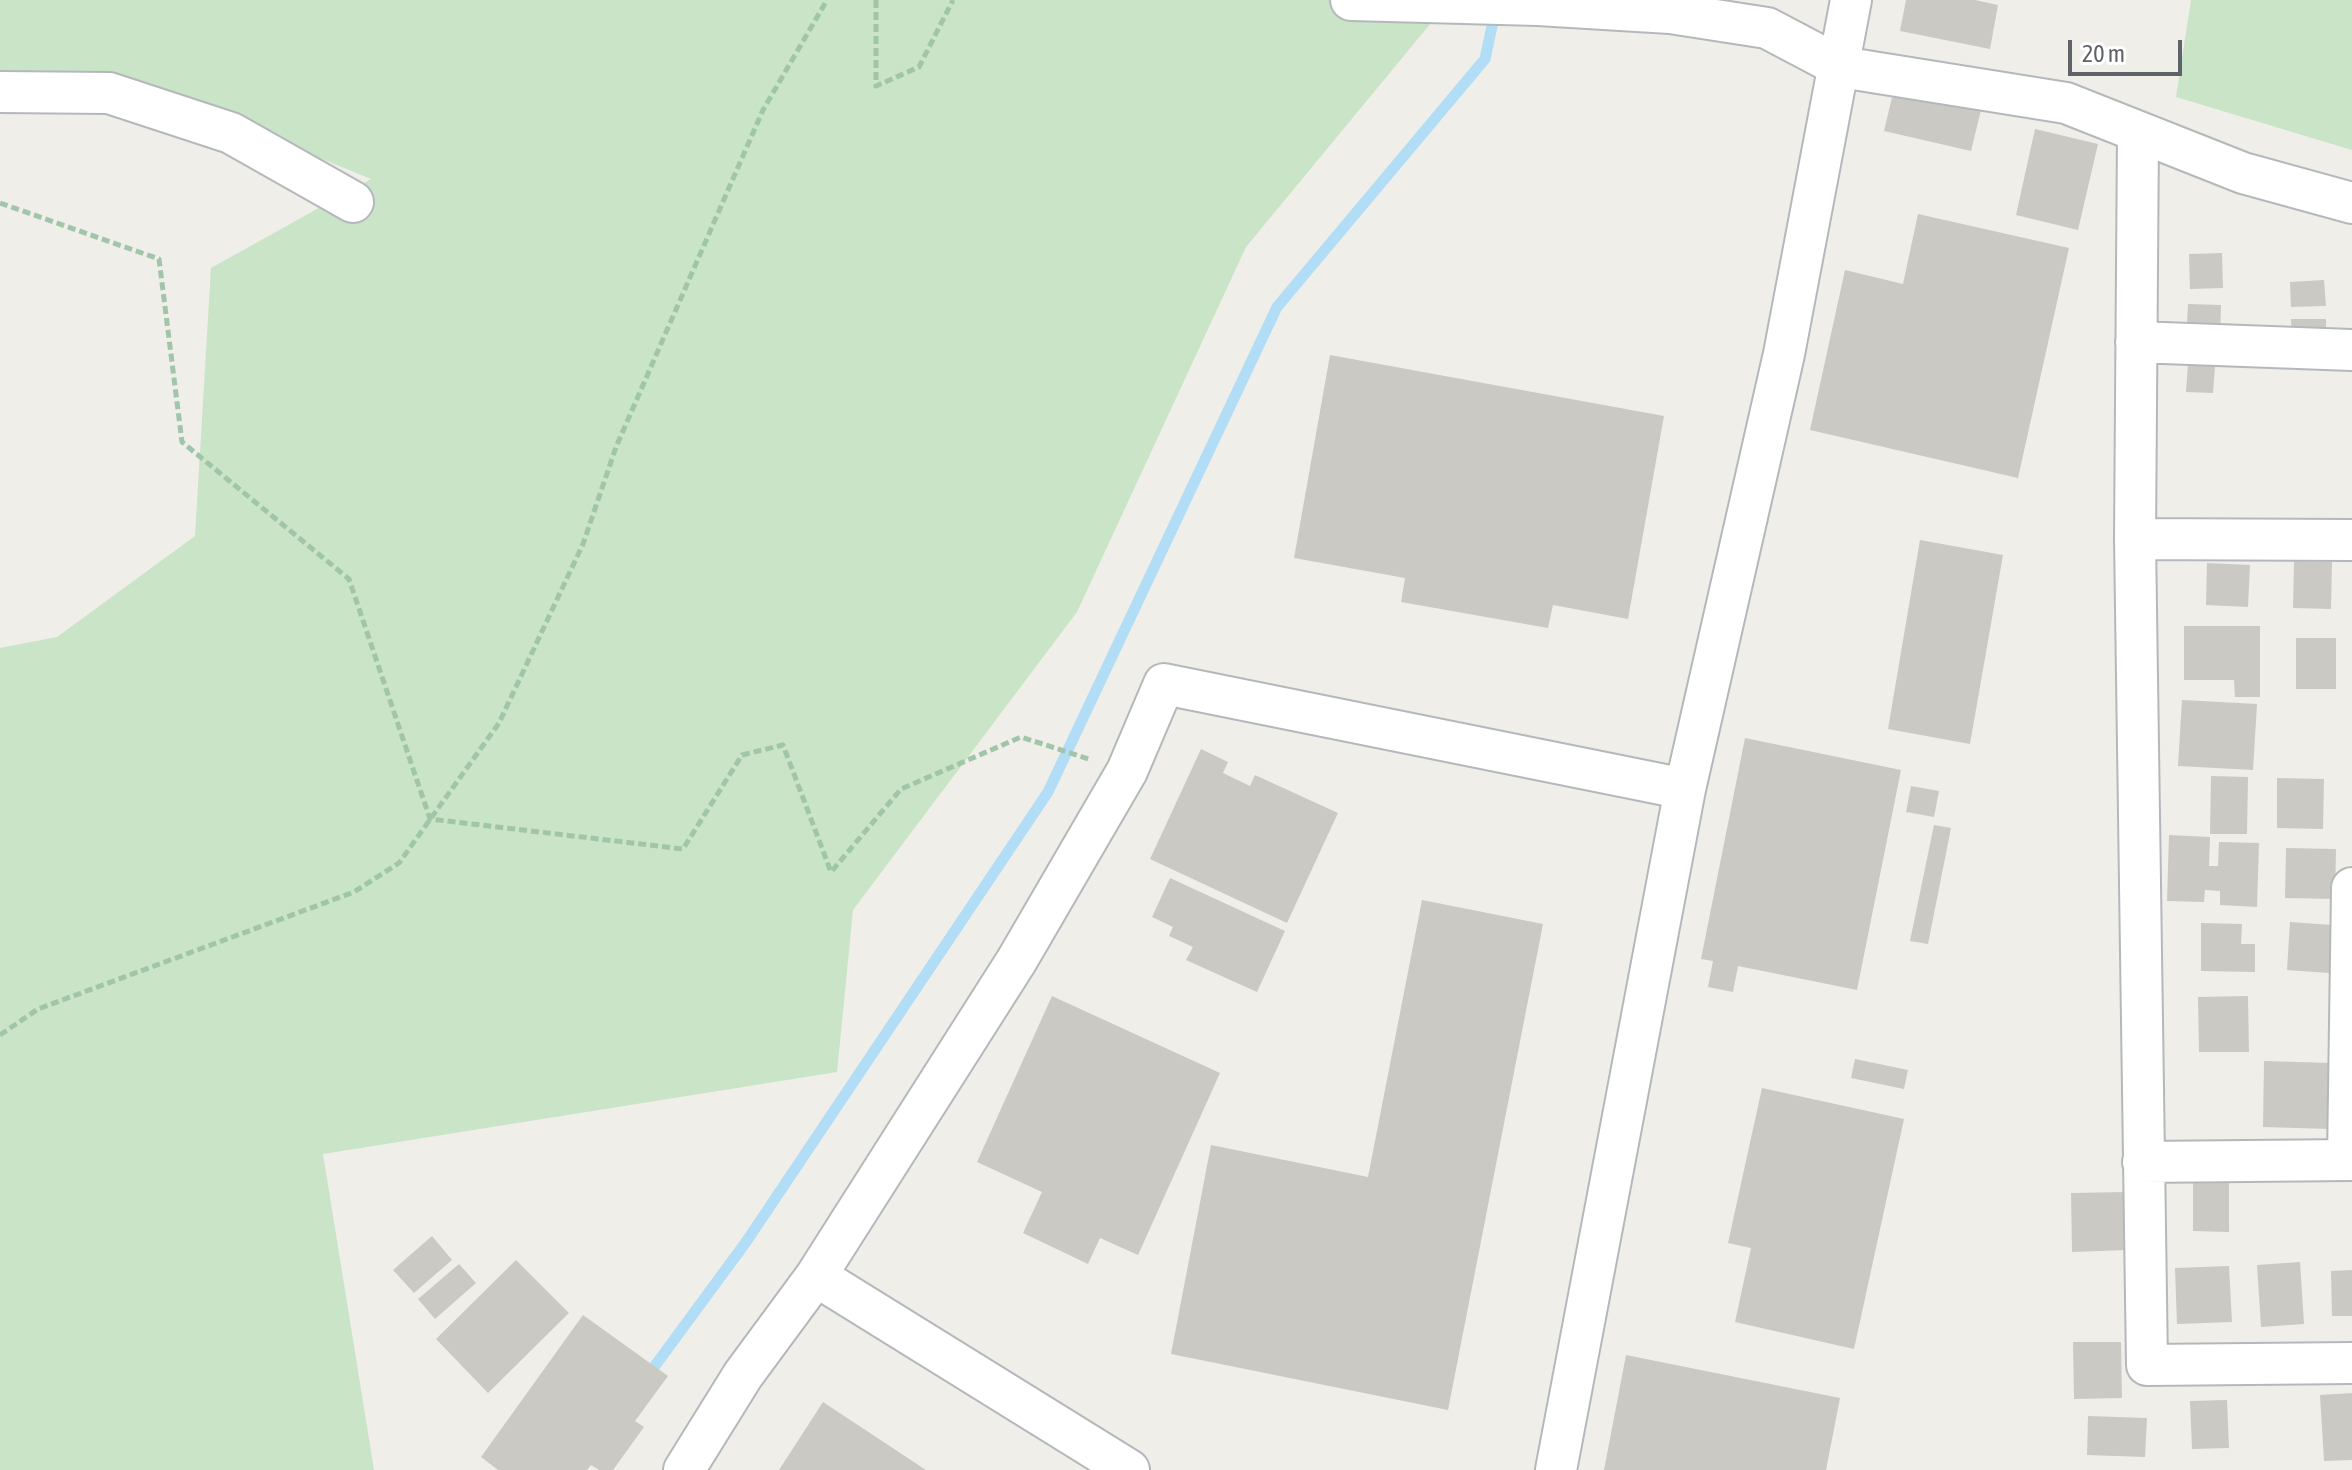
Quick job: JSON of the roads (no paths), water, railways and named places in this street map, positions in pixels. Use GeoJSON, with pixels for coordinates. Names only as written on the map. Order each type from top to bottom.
{"type":"FeatureCollection","features":[{"type":"Feature","properties":{"kind":"street"},"geometry":{"type":"LineString","coordinates":[[1351,0],[1523,4],[1670,13],[1767,28],[1841,67],[2066,103],[2243,173],[2352,203]]}},
{"type":"Feature","properties":{"kind":"street"},"geometry":{"type":"LineString","coordinates":[[1556,1470],[1685,789],[1784,354],[1841,67],[1851,0]]}},
{"type":"Feature","properties":{"kind":"street"},"geometry":{"type":"LineString","coordinates":[[0,92],[109,93],[231,133],[353,202]]}},
{"type":"Feature","properties":{"kind":"street"},"geometry":{"type":"LineString","coordinates":[[2138,133],[2135,539],[2147,1365],[2352,1363]]}},
{"type":"Feature","properties":{"kind":"street"},"geometry":{"type":"LineString","coordinates":[[2136,342],[2352,350]]}},
{"type":"Feature","properties":{"kind":"street"},"geometry":{"type":"LineString","coordinates":[[2135,539],[2352,540]]}},
{"type":"Feature","properties":{"kind":"street"},"geometry":{"type":"LineString","coordinates":[[684,1470],[743,1375],[816,1276],[1017,960],[1127,771],[1164,684],[1685,789]]}},
{"type":"Feature","properties":{"kind":"street"},"geometry":{"type":"LineString","coordinates":[[2143,1162],[2350,1160],[2352,888]]}},
{"type":"Feature","properties":{"kind":"street"},"geometry":{"type":"LineString","coordinates":[[816,1276],[1129,1470]]}},
{"type":"Feature","properties":{"kind":"waterway"},"geometry":{"type":"LineString","coordinates":[[646,1378],[746,1242],[1048,792],[1277,307],[1485,59],[1495,12]]}}]}
